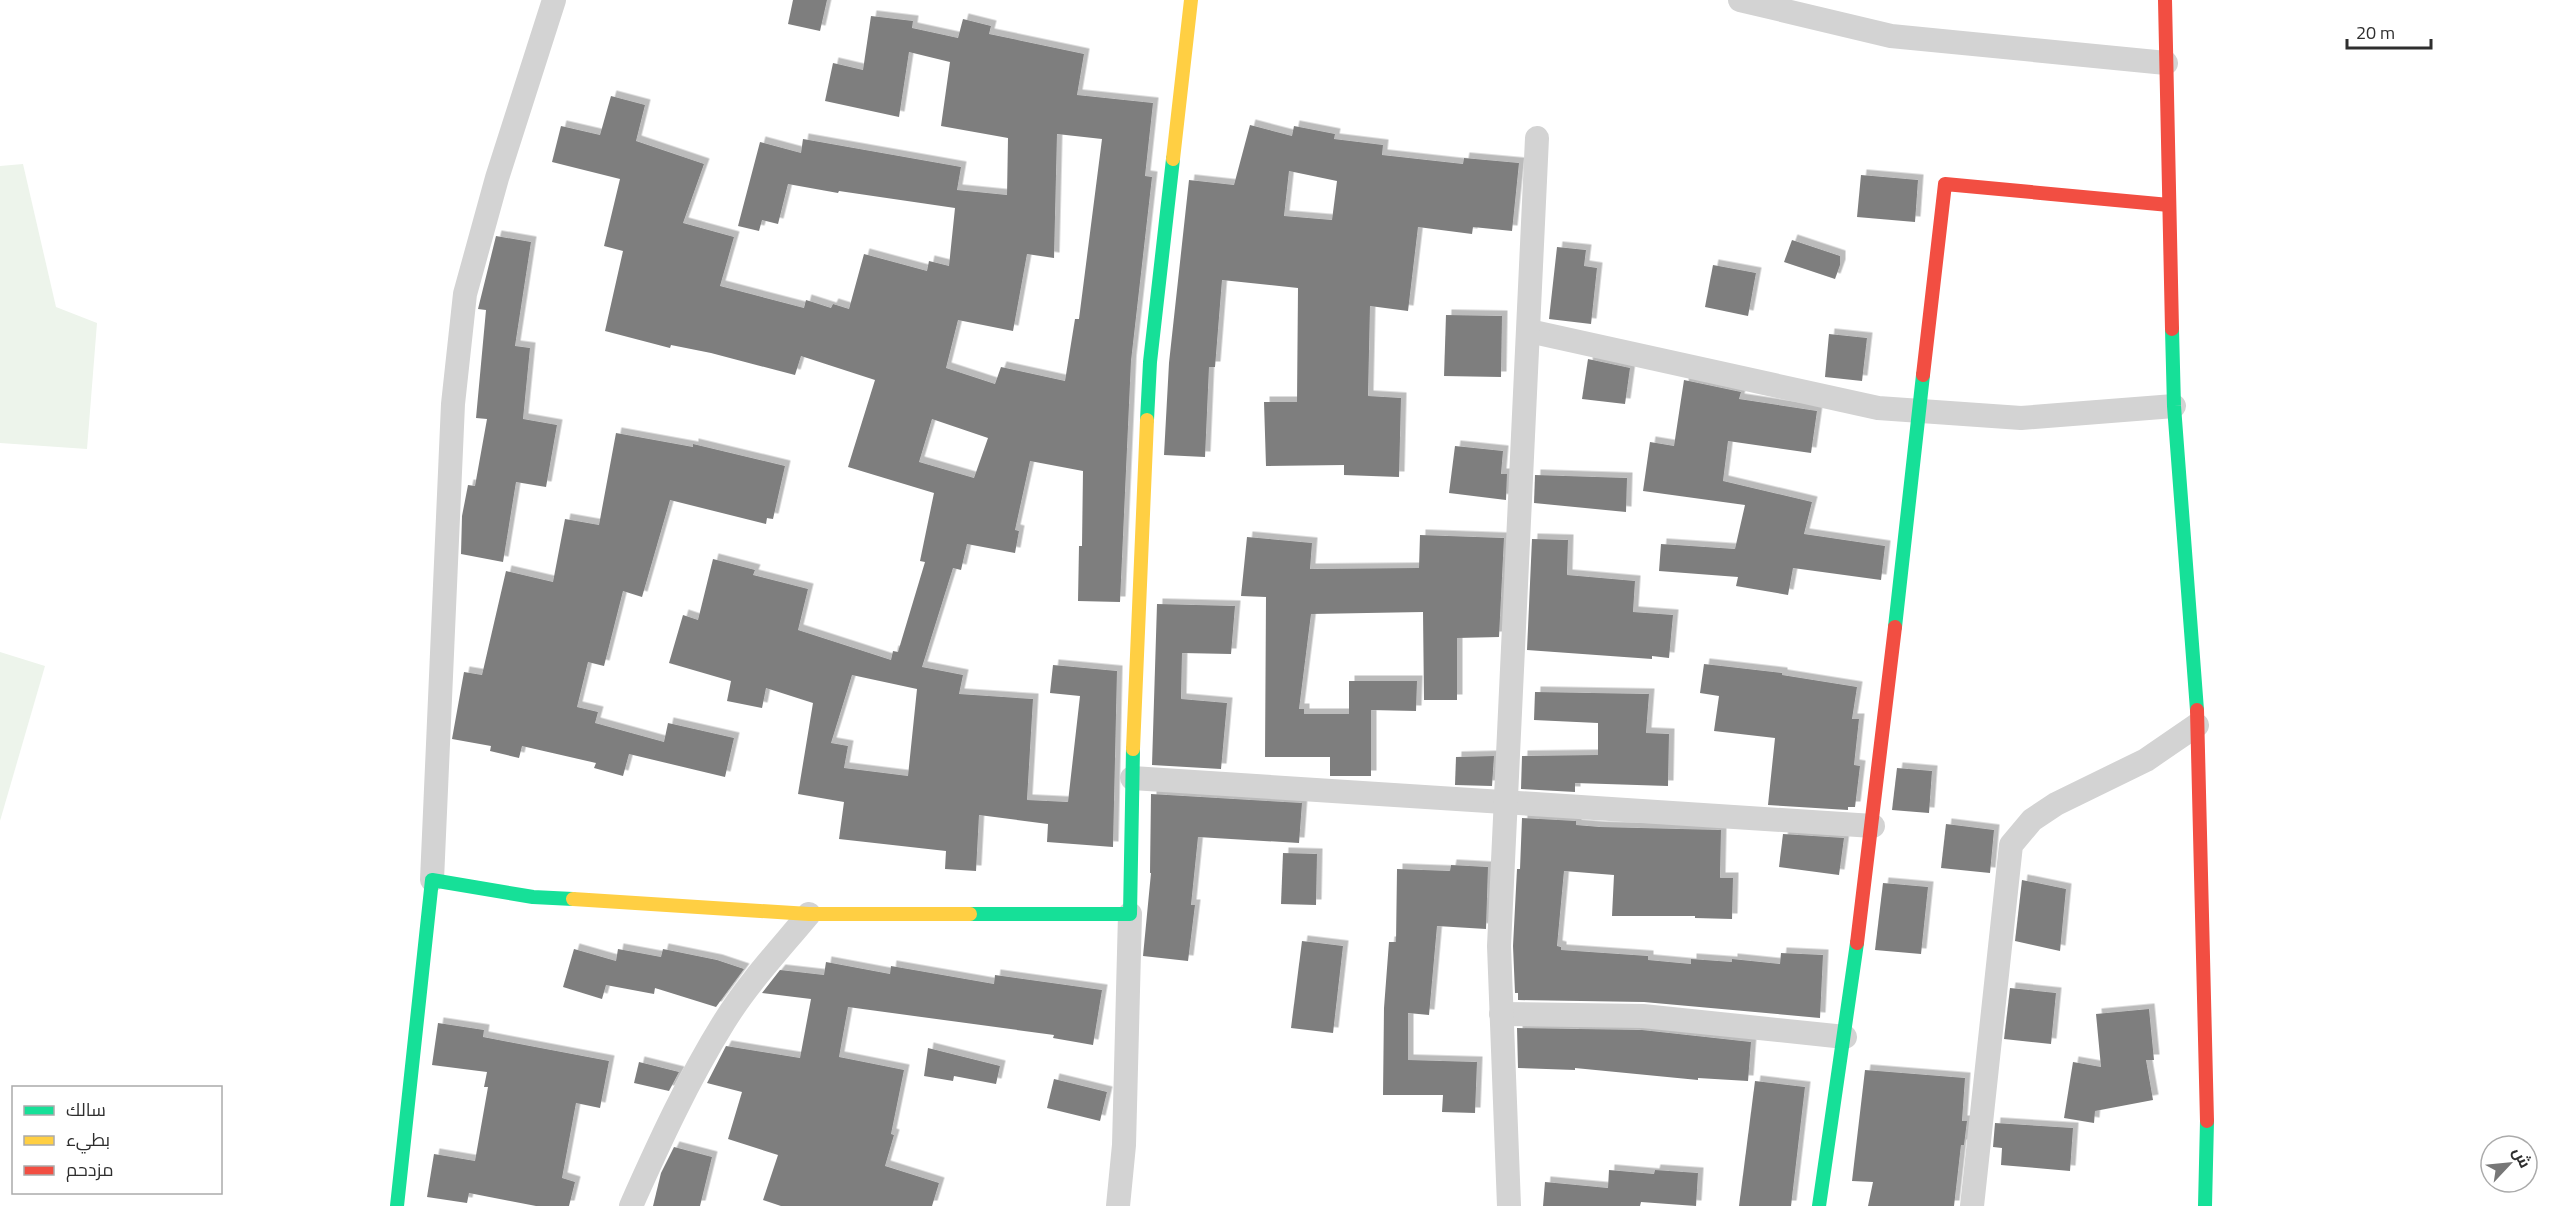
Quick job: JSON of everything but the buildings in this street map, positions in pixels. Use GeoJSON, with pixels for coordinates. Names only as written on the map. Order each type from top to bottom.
{"type":"FeatureCollection","features":[{"type":"Feature","properties":{"kind":"street"},"geometry":{"type":"LineString","coordinates":[[397,1206],[432,880],[453,404],[465,294],[498,178],[554,0]]}},
{"type":"Feature","properties":{"kind":"street"},"geometry":{"type":"LineString","coordinates":[[1118,1206],[1124,1145],[1132,778],[1150,362],[1191,0]]}},
{"type":"Feature","properties":{"kind":"street"},"geometry":{"type":"LineString","coordinates":[[1740,0],[1891,36],[2166,63]]}},
{"type":"Feature","properties":{"kind":"street"},"geometry":{"type":"LineString","coordinates":[[2165,0],[2174,406],[2196,676],[2207,1098],[2205,1206]]}},
{"type":"Feature","properties":{"kind":"street"},"geometry":{"type":"LineString","coordinates":[[1509,1206],[1499,946],[1504,802],[1538,138]]}},
{"type":"Feature","properties":{"kind":"street"},"geometry":{"type":"LineString","coordinates":[[1819,1206],[1845,1037],[1873,826],[1945,184],[2169,205]]}},
{"type":"Feature","properties":{"kind":"street"},"geometry":{"type":"LineString","coordinates":[[1529,331],[1878,408],[2021,418],[2174,406]]}},
{"type":"Feature","properties":{"kind":"street"},"geometry":{"type":"LineString","coordinates":[[1972,1206],[2012,845],[2032,820],[2056,804],[2146,760],[2197,725]]}},
{"type":"Feature","properties":{"kind":"street"},"geometry":{"type":"LineString","coordinates":[[1132,778],[1873,826]]}},
{"type":"Feature","properties":{"kind":"street"},"geometry":{"type":"LineString","coordinates":[[432,880],[533,897],[809,914],[1130,914]]}},
{"type":"Feature","properties":{"kind":"street"},"geometry":{"type":"LineString","coordinates":[[631,1206],[662,1138],[724,1021],[751,983],[809,914]]}},
{"type":"Feature","properties":{"kind":"street"},"geometry":{"type":"LineString","coordinates":[[1501,1014],[1643,1016],[1845,1037]]}},
{"type":"Feature","properties":{"kind":"shaded area"},"geometry":{"type":"Polygon","coordinates":[[[23,164],[56,307],[97,323],[87,449],[0,443],[0,166],[23,164]]]}},
{"type":"Feature","properties":{"kind":"shaded area"},"geometry":{"type":"Polygon","coordinates":[[[0,652],[45,666],[0,821],[0,652]]]}},
{"type":"Feature","properties":{"kind":"traffic: fast"},"geometry":{"type":"LineString","coordinates":[[1147,420],[1150,362],[1173,159]]}},
{"type":"Feature","properties":{"kind":"traffic: fast"},"geometry":{"type":"LineString","coordinates":[[2172,329],[2174,406],[2197,710]]}},
{"type":"Feature","properties":{"kind":"traffic: fast"},"geometry":{"type":"LineString","coordinates":[[1895,627],[1923,375]]}},
{"type":"Feature","properties":{"kind":"traffic: fast"},"geometry":{"type":"LineString","coordinates":[[970,914],[1130,914],[1133,749]]}},
{"type":"Feature","properties":{"kind":"traffic: fast"},"geometry":{"type":"LineString","coordinates":[[397,1206],[432,880],[533,897],[573,899]]}},
{"type":"Feature","properties":{"kind":"traffic: fast"},"geometry":{"type":"LineString","coordinates":[[1819,1206],[1857,943]]}},
{"type":"Feature","properties":{"kind":"traffic: fast"},"geometry":{"type":"LineString","coordinates":[[2205,1206],[2207,1121]]}},
{"type":"Feature","properties":{"kind":"traffic: slow"},"geometry":{"type":"LineString","coordinates":[[1173,159],[1191,0]]}},
{"type":"Feature","properties":{"kind":"traffic: slow"},"geometry":{"type":"LineString","coordinates":[[1133,749],[1147,420]]}},
{"type":"Feature","properties":{"kind":"traffic: slow"},"geometry":{"type":"LineString","coordinates":[[573,899],[809,914],[970,914]]}},
{"type":"Feature","properties":{"kind":"traffic: jam"},"geometry":{"type":"LineString","coordinates":[[2165,0],[2172,329]]}},
{"type":"Feature","properties":{"kind":"traffic: jam"},"geometry":{"type":"LineString","coordinates":[[1923,375],[1945,184],[2169,205]]}},
{"type":"Feature","properties":{"kind":"traffic: jam"},"geometry":{"type":"LineString","coordinates":[[1857,943],[1895,627]]}},
{"type":"Feature","properties":{"kind":"traffic: jam"},"geometry":{"type":"LineString","coordinates":[[2197,710],[2207,1121]]}}]}
